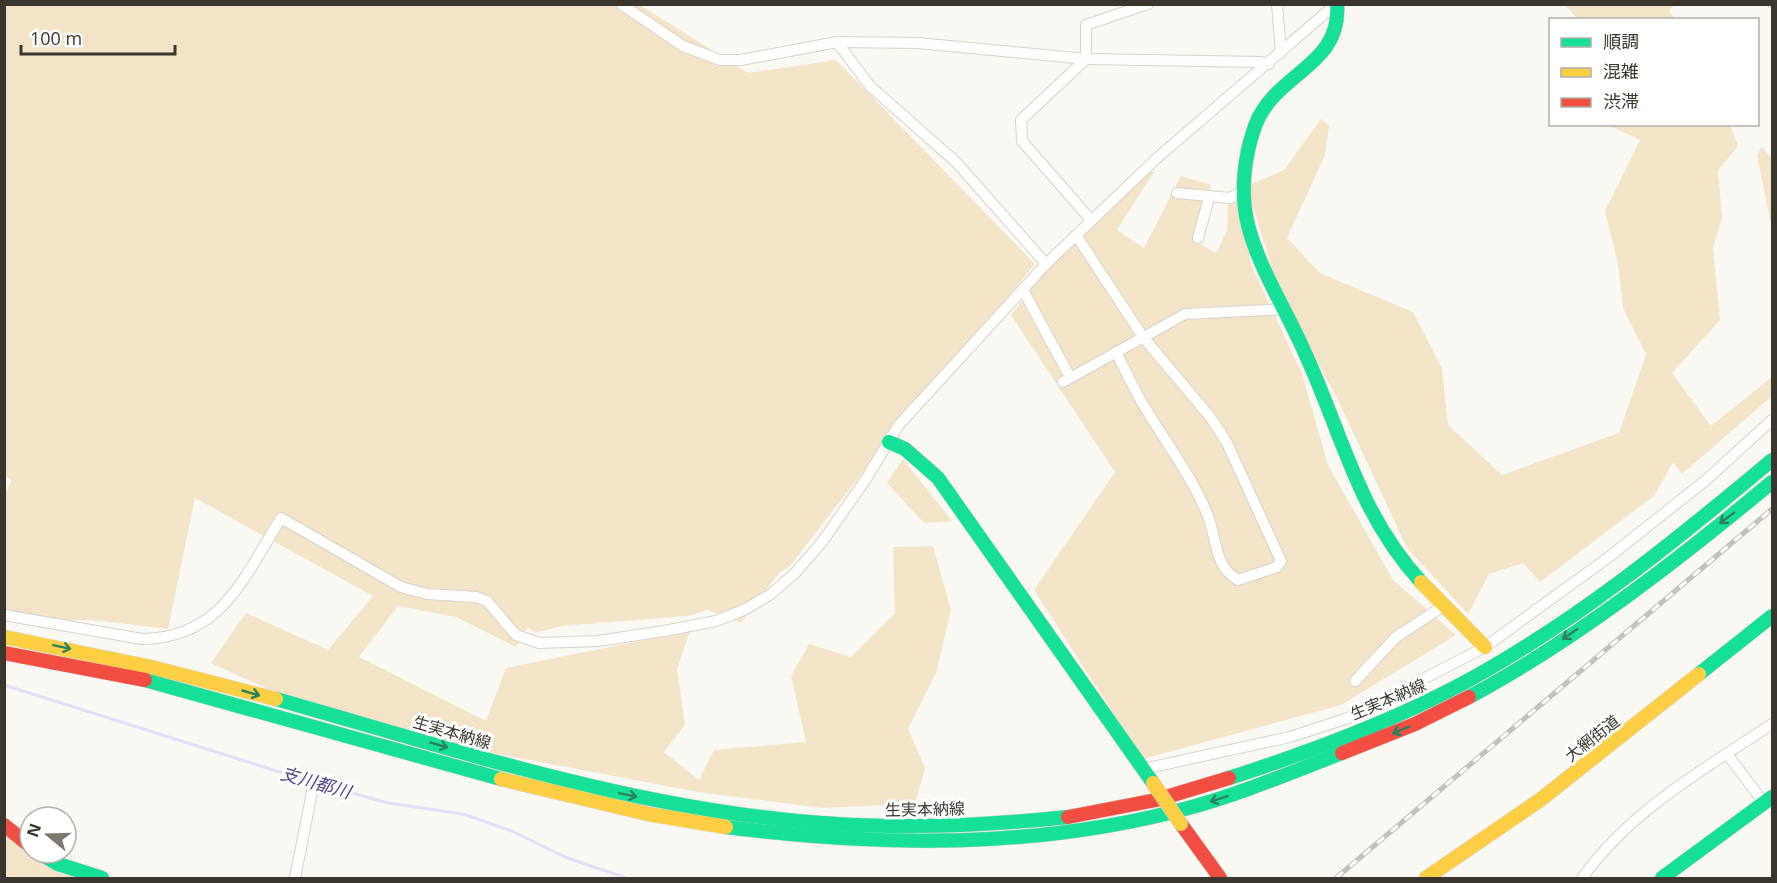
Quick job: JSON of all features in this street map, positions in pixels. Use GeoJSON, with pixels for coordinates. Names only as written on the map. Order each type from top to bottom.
{"type":"FeatureCollection","features":[{"type":"Feature","properties":{"kind":"main road"},"geometry":{"type":"LineString","coordinates":[[1336,4],[1341,19],[1338,33],[1313,62],[1270,95],[1259,116],[1249,150],[1244,191],[1248,224],[1328,405],[1370,513],[1404,563],[1485,647]]}},
{"type":"Feature","properties":{"kind":"main road"},"geometry":{"type":"LineString","coordinates":[[889,442],[905,449],[938,478],[1220,879]]}},
{"type":"Feature","properties":{"kind":"main road","name":"生実本納線"},"geometry":{"type":"LineString","coordinates":[[4,637],[160,668],[517,768],[627,795],[761,817],[866,826],[927,827],[1026,820],[1099,811],[1198,788],[1286,759],[1439,695],[1475,677],[1588,605],[1688,530],[1773,460]]}},
{"type":"Feature","properties":{"kind":"main road","name":"生実本納線"},"geometry":{"type":"LineString","coordinates":[[4,652],[158,684],[482,774],[652,815],[714,827],[853,841],[963,842],[1020,838],[1072,832],[1200,806],[1367,743],[1448,708],[1506,676],[1570,634],[1773,482]]}},
{"type":"Feature","properties":{"kind":"main road","name":"大網街道"},"geometry":{"type":"LineString","coordinates":[[1426,879],[1540,800],[1773,615]]}},
{"type":"Feature","properties":{"kind":"main road"},"geometry":{"type":"LineString","coordinates":[[1662,879],[1768,800]]}},
{"type":"Feature","properties":{"kind":"main road"},"geometry":{"type":"LineString","coordinates":[[4,825],[18,836]]}},
{"type":"Feature","properties":{"kind":"main road"},"geometry":{"type":"LineString","coordinates":[[61,865],[102,879]]}},
{"type":"Feature","properties":{"kind":"street"},"geometry":{"type":"LineString","coordinates":[[621,4],[682,46],[720,60],[741,60],[837,42],[918,43],[1086,59],[1269,64]]}},
{"type":"Feature","properties":{"kind":"street"},"geometry":{"type":"LineString","coordinates":[[1091,220],[1022,141],[1021,120],[1086,59],[1086,25],[1148,4]]}},
{"type":"Feature","properties":{"kind":"street"},"geometry":{"type":"LineString","coordinates":[[1277,4],[1281,53]]}},
{"type":"Feature","properties":{"kind":"street"},"geometry":{"type":"LineString","coordinates":[[4,615],[142,639],[163,639],[183,634],[203,624],[230,599],[281,518],[401,587],[428,594],[476,597],[487,601],[516,634],[525,640],[539,643],[598,641],[716,621],[771,594],[795,573],[822,542],[898,426],[1046,264],[1157,158],[1336,4]]}},
{"type":"Feature","properties":{"kind":"street"},"geometry":{"type":"LineString","coordinates":[[837,42],[870,86],[956,162],[1046,264]]}},
{"type":"Feature","properties":{"kind":"street"},"geometry":{"type":"LineString","coordinates":[[1177,193],[1209,198],[1230,198],[1244,191]]}},
{"type":"Feature","properties":{"kind":"street"},"geometry":{"type":"LineString","coordinates":[[1198,238],[1209,198]]}},
{"type":"Feature","properties":{"kind":"street"},"geometry":{"type":"LineString","coordinates":[[1076,235],[1143,337],[1211,418],[1227,443],[1281,561],[1277,567],[1238,580],[1227,573],[1219,561],[1212,527],[1198,490],[1140,400],[1116,352]]}},
{"type":"Feature","properties":{"kind":"street"},"geometry":{"type":"LineString","coordinates":[[1023,290],[1067,379],[1185,314],[1285,309]]}},
{"type":"Feature","properties":{"kind":"street"},"geometry":{"type":"LineString","coordinates":[[1143,769],[1290,737],[1348,718],[1485,647],[1618,550],[1706,480],[1773,420]]}},
{"type":"Feature","properties":{"kind":"street"},"geometry":{"type":"LineString","coordinates":[[1354,681],[1396,637],[1445,605]]}},
{"type":"Feature","properties":{"kind":"street"},"geometry":{"type":"LineString","coordinates":[[1582,879],[1610,843],[1670,790],[1773,724]]}},
{"type":"Feature","properties":{"kind":"street"},"geometry":{"type":"LineString","coordinates":[[1727,754],[1768,800]]}},
{"type":"Feature","properties":{"kind":"street"},"geometry":{"type":"LineString","coordinates":[[295,879],[313,787]]}},
{"type":"Feature","properties":{"kind":"shaded area"},"geometry":{"type":"Polygon","coordinates":[[[4,5],[640,5],[748,73],[836,60],[1035,264],[859,477],[790,566],[779,573],[741,623],[707,610],[688,616],[562,626],[535,633],[528,627],[516,647],[456,617],[398,606],[359,657],[486,721],[506,668],[690,631],[677,669],[685,725],[664,752],[699,780],[714,750],[806,742],[791,676],[809,644],[851,657],[895,613],[893,547],[933,546],[951,610],[936,673],[908,729],[925,768],[915,804],[821,808],[698,792],[483,751],[268,689],[211,663],[246,613],[328,650],[373,596],[195,498],[168,629],[93,620],[8,622],[4,619],[4,498],[11,480],[4,475],[4,5]]]}},
{"type":"Feature","properties":{"kind":"shaded area"},"geometry":{"type":"Polygon","coordinates":[[[1565,5],[1674,5],[1669,11],[1674,18],[1577,18],[1565,5]]]}},
{"type":"Feature","properties":{"kind":"shaded area"},"geometry":{"type":"Polygon","coordinates":[[[1321,119],[1329,126],[1325,155],[1287,238],[1320,273],[1413,312],[1442,368],[1448,425],[1502,475],[1619,433],[1646,354],[1623,308],[1618,264],[1605,211],[1640,140],[1610,126],[1730,126],[1738,146],[1718,171],[1722,217],[1713,249],[1720,320],[1672,373],[1711,426],[1772,377],[1772,396],[1682,474],[1673,462],[1654,496],[1540,582],[1523,563],[1489,574],[1468,614],[1407,548],[1336,396],[1278,288],[1247,186],[1284,170],[1321,119]]]}},
{"type":"Feature","properties":{"kind":"shaded area"},"geometry":{"type":"Polygon","coordinates":[[[1762,147],[1772,159],[1772,229],[1757,155],[1762,147]]]}},
{"type":"Feature","properties":{"kind":"shaded area"},"geometry":{"type":"Polygon","coordinates":[[[1143,170],[1154,172],[1117,230],[1144,248],[1181,176],[1211,185],[1193,240],[1216,253],[1227,231],[1228,202],[1239,199],[1251,265],[1302,374],[1328,465],[1393,580],[1456,635],[1341,705],[1143,759],[1034,590],[1115,472],[1011,315],[1040,277],[1143,170]]]}},
{"type":"Feature","properties":{"kind":"shaded area"},"geometry":{"type":"Polygon","coordinates":[[[903,459],[952,521],[924,523],[887,483],[903,459]]]}},
{"type":"Feature","properties":{"kind":"shaded area"},"geometry":{"type":"Polygon","coordinates":[[[4,831],[18,841],[18,865],[51,865],[63,874],[82,878],[5,878],[4,831]]]}},
{"type":"Feature","properties":{"kind":"waterway","name":"支川都川"},"geometry":{"type":"LineString","coordinates":[[4,685],[305,780],[388,803],[463,814],[512,831],[565,857],[626,878]]}},
{"type":"Feature","properties":{"kind":"railway"},"geometry":{"type":"LineString","coordinates":[[1336,878],[1772,509]]}},
{"type":"Feature","properties":{"kind":"traffic: fast"},"geometry":{"type":"LineString","coordinates":[[1337,4],[1336,25],[1329,42],[1319,56],[1277,93],[1264,108],[1255,126],[1244,175],[1244,200],[1248,225],[1259,258],[1298,337],[1354,473],[1382,529],[1399,556],[1421,582]]}},
{"type":"Feature","properties":{"kind":"traffic: fast"},"geometry":{"type":"LineString","coordinates":[[889,442],[905,449],[938,478],[1153,783]]}},
{"type":"Feature","properties":{"kind":"traffic: fast"},"geometry":{"type":"LineString","coordinates":[[1229,778],[1317,748],[1374,725],[1431,700],[1500,662],[1541,637],[1621,581],[1772,460]]}},
{"type":"Feature","properties":{"kind":"traffic: fast"},"geometry":{"type":"LineString","coordinates":[[1469,697],[1548,651],[1587,625],[1701,540],[1772,482]]}},
{"type":"Feature","properties":{"kind":"traffic: fast"},"geometry":{"type":"LineString","coordinates":[[1699,674],[1772,616]]}},
{"type":"Feature","properties":{"kind":"traffic: fast"},"geometry":{"type":"LineString","coordinates":[[145,680],[501,779]]}},
{"type":"Feature","properties":{"kind":"traffic: fast"},"geometry":{"type":"LineString","coordinates":[[276,699],[554,777],[694,807],[765,818],[895,826],[953,825],[1068,817]]}},
{"type":"Feature","properties":{"kind":"traffic: fast"},"geometry":{"type":"LineString","coordinates":[[726,827],[784,834],[901,841],[1018,837],[1077,831],[1135,821],[1192,807],[1267,782],[1342,753]]}},
{"type":"Feature","properties":{"kind":"traffic: fast"},"geometry":{"type":"LineString","coordinates":[[1662,878],[1772,797]]}},
{"type":"Feature","properties":{"kind":"traffic: fast"},"geometry":{"type":"LineString","coordinates":[[61,865],[102,878]]}},
{"type":"Feature","properties":{"kind":"traffic: slow"},"geometry":{"type":"LineString","coordinates":[[1421,582],[1485,647]]}},
{"type":"Feature","properties":{"kind":"traffic: slow"},"geometry":{"type":"LineString","coordinates":[[4,637],[151,667],[276,699]]}},
{"type":"Feature","properties":{"kind":"traffic: slow"},"geometry":{"type":"LineString","coordinates":[[1426,878],[1540,800],[1699,674]]}},
{"type":"Feature","properties":{"kind":"traffic: slow"},"geometry":{"type":"LineString","coordinates":[[501,779],[648,814],[726,827]]}},
{"type":"Feature","properties":{"kind":"traffic: slow"},"geometry":{"type":"LineString","coordinates":[[1153,783],[1181,824]]}},
{"type":"Feature","properties":{"kind":"traffic: jam"},"geometry":{"type":"LineString","coordinates":[[4,653],[145,680]]}},
{"type":"Feature","properties":{"kind":"traffic: jam"},"geometry":{"type":"LineString","coordinates":[[1342,753],[1415,724],[1469,697]]}},
{"type":"Feature","properties":{"kind":"traffic: jam"},"geometry":{"type":"LineString","coordinates":[[1068,817],[1156,800],[1229,778]]}},
{"type":"Feature","properties":{"kind":"traffic: jam"},"geometry":{"type":"LineString","coordinates":[[1181,824],[1220,878]]}},
{"type":"Feature","properties":{"kind":"traffic: jam"},"geometry":{"type":"LineString","coordinates":[[4,825],[18,836]]}}]}
